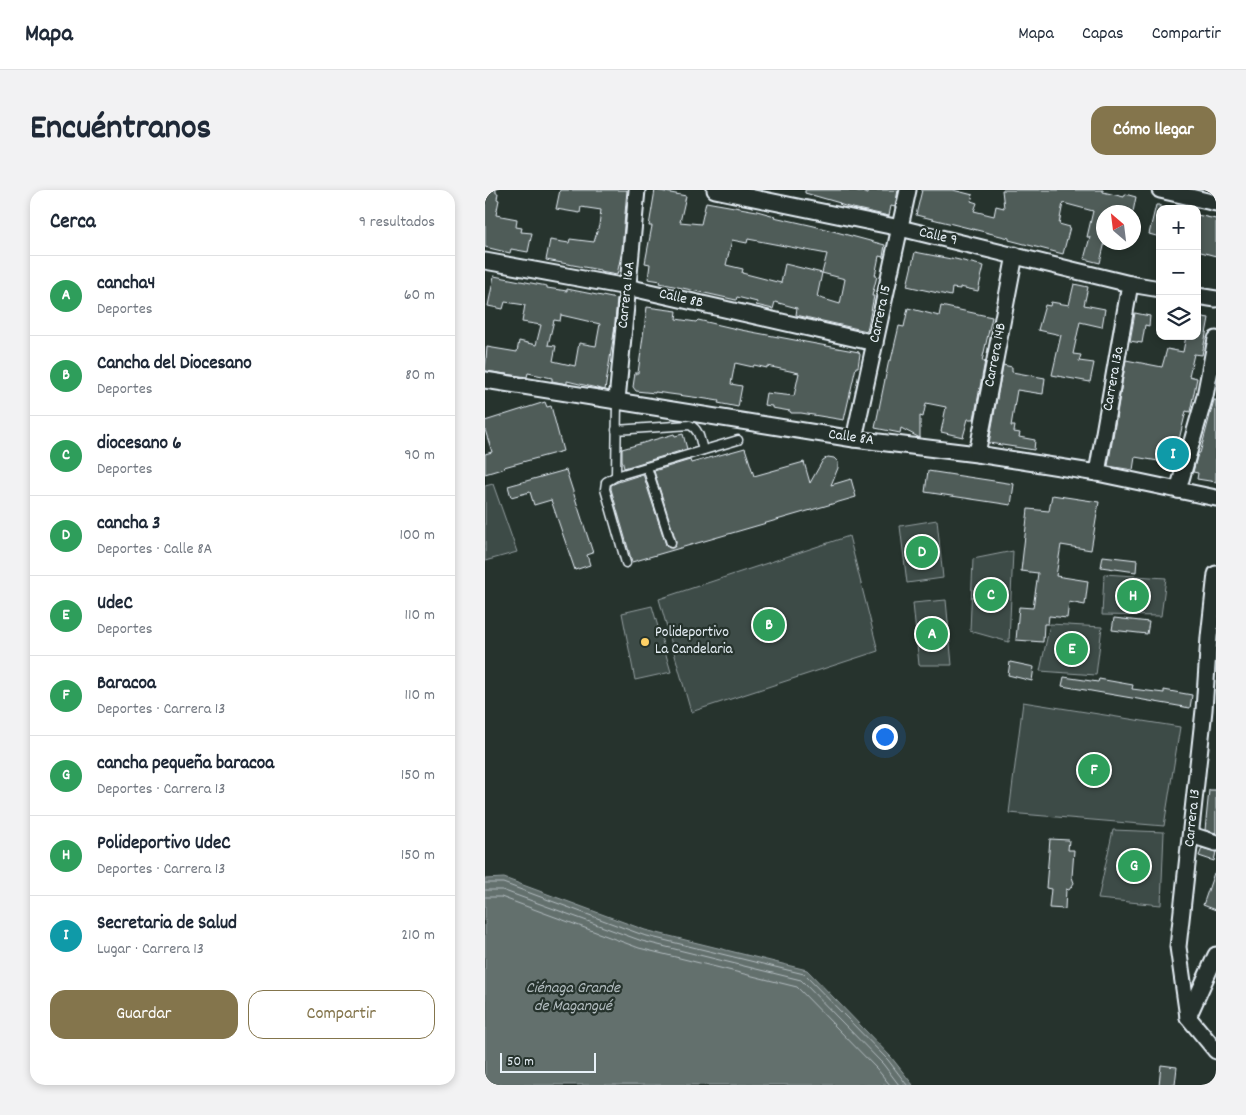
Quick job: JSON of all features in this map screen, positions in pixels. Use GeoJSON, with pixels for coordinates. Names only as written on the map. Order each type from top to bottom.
{"type":"FeatureCollection","features":[{"type":"Feature","properties":{"kind":"street","name":"Carrera 16A"},"geometry":{"type":"LineString","coordinates":[[617,400],[637,190]]}},
{"type":"Feature","properties":{"kind":"street","name":"Calle 9"},"geometry":{"type":"LineString","coordinates":[[715,190],[900,228],[1130,284],[1156,288]]}},
{"type":"Feature","properties":{"kind":"street","name":"Carrera 15"},"geometry":{"type":"LineString","coordinates":[[854,439],[908,190]]}},
{"type":"Feature","properties":{"kind":"street"},"geometry":{"type":"LineString","coordinates":[[1160,190],[1216,203]]}},
{"type":"Feature","properties":{"kind":"street","name":"Carrera 14B"},"geometry":{"type":"LineString","coordinates":[[977,454],[1015,255]]}},
{"type":"Feature","properties":{"kind":"street","name":"Calle 8B"},"geometry":{"type":"LineString","coordinates":[[485,261],[627,287],[875,343]]}},
{"type":"Feature","properties":{"kind":"street","name":"Carrera 13a"},"geometry":{"type":"LineString","coordinates":[[1097,473],[1130,284]]}},
{"type":"Feature","properties":{"kind":"street"},"geometry":{"type":"LineString","coordinates":[[1201,297],[1216,299]]}},
{"type":"Feature","properties":{"kind":"street"},"geometry":{"type":"LineString","coordinates":[[1178,490],[1211,398],[1216,339]]}},
{"type":"Feature","properties":{"kind":"street","name":"Calle 8A"},"geometry":{"type":"LineString","coordinates":[[485,380],[854,439],[977,454],[1097,473],[1216,498]]}},
{"type":"Feature","properties":{"kind":"street","name":"Carrera 13"},"geometry":{"type":"LineString","coordinates":[[1188,1017],[1177,946],[1191,835],[1210,711],[1216,574]]}},
{"type":"Feature","properties":{"kind":"street"},"geometry":{"type":"LineString","coordinates":[[1191,835],[1216,843]]}},
{"type":"Feature","properties":{"kind":"street"},"geometry":{"type":"LineString","coordinates":[[1216,955],[1188,1017],[1216,1051]]}},
{"type":"Feature","properties":{"kind":"lane"},"geometry":{"type":"LineString","coordinates":[[616,476],[617,400]]}},
{"type":"Feature","properties":{"kind":"lane"},"geometry":{"type":"LineString","coordinates":[[616,430],[690,426],[698,432],[703,450]]}},
{"type":"Feature","properties":{"kind":"lane"},"geometry":{"type":"LineString","coordinates":[[626,563],[605,489],[607,482],[616,476],[647,466],[738,440]]}},
{"type":"Feature","properties":{"kind":"lane"},"geometry":{"type":"LineString","coordinates":[[647,466],[671,543]]}},
{"type":"Feature","properties":{"kind":"shaded area"},"geometry":{"type":"Polygon","coordinates":[[[493,484],[517,552],[485,561],[485,486],[493,484]]]}},
{"type":"Feature","properties":{"kind":"shaded area"},"geometry":{"type":"Polygon","coordinates":[[[937,520],[943,578],[907,583],[900,526],[937,520]]]}},
{"type":"Feature","properties":{"kind":"shaded area"},"geometry":{"type":"Polygon","coordinates":[[[849,536],[878,651],[691,712],[659,599],[849,536]]]}},
{"type":"Feature","properties":{"kind":"shaded area"},"geometry":{"type":"Polygon","coordinates":[[[1013,551],[1009,642],[970,631],[973,559],[1013,551]]]}},
{"type":"Feature","properties":{"kind":"shaded area"},"geometry":{"type":"Polygon","coordinates":[[[1104,574],[1166,578],[1161,616],[1102,615],[1104,574]]]}},
{"type":"Feature","properties":{"kind":"shaded area"},"geometry":{"type":"Polygon","coordinates":[[[946,600],[952,665],[919,665],[913,603],[946,600]]]}},
{"type":"Feature","properties":{"kind":"shaded area","name":"Polideportivo La Candelaria"},"geometry":{"type":"Polygon","coordinates":[[[652,606],[671,672],[635,680],[622,613],[652,606]]]}},
{"type":"Feature","properties":{"kind":"shaded area"},"geometry":{"type":"Polygon","coordinates":[[[1050,624],[1102,627],[1096,675],[1040,671],[1050,624]]]}},
{"type":"Feature","properties":{"kind":"shaded area"},"geometry":{"type":"Polygon","coordinates":[[[1023,702],[1180,727],[1164,826],[1009,813],[1023,702]]]}},
{"type":"Feature","properties":{"kind":"shaded area"},"geometry":{"type":"Polygon","coordinates":[[[1113,830],[1164,832],[1161,905],[1098,899],[1113,830]]]}},
{"type":"Feature","properties":{"kind":"water","name":"Ciénaga Grande de Magangué"},"geometry":{"type":"Polygon","coordinates":[[[504,878],[645,930],[807,970],[891,1057],[913,1085],[485,1085],[485,879],[504,878]]]}},
{"type":"Feature","properties":{"kind":"building"},"geometry":{"type":"Polygon","coordinates":[[[485,190],[496,190],[496,193],[498,193],[497,199],[499,200],[496,215],[517,219],[516,227],[522,228],[521,232],[532,233],[528,252],[511,249],[510,253],[485,247],[485,190]]]}},
{"type":"Feature","properties":{"kind":"building"},"geometry":{"type":"Polygon","coordinates":[[[560,190],[627,190],[622,250],[617,275],[546,260],[550,240],[569,243],[570,239],[594,242],[599,225],[601,210],[581,207],[580,213],[556,209],[560,190]]]}},
{"type":"Feature","properties":{"kind":"building"},"geometry":{"type":"Polygon","coordinates":[[[655,190],[686,196],[680,222],[701,224],[706,202],[757,211],[885,245],[883,257],[879,256],[867,331],[796,315],[797,308],[775,302],[773,309],[756,305],[757,302],[737,297],[736,300],[648,279],[650,264],[645,263],[652,226],[649,226],[655,190]],[[748,239],[747,243],[732,240],[726,265],[743,269],[742,273],[781,283],[785,264],[822,273],[827,254],[748,239]],[[822,273],[817,297],[840,304],[845,279],[822,273]]]}},
{"type":"Feature","properties":{"kind":"building"},"geometry":{"type":"Polygon","coordinates":[[[805,190],[854,190],[868,194],[869,190],[898,190],[895,207],[891,206],[889,216],[848,207],[805,193],[805,190]]]}},
{"type":"Feature","properties":{"kind":"building"},"geometry":{"type":"Polygon","coordinates":[[[922,190],[953,190],[973,195],[971,201],[977,203],[974,211],[994,216],[996,206],[1004,208],[1002,190],[1103,190],[1103,192],[1124,197],[1125,194],[1136,197],[1134,205],[1096,205],[1096,250],[1103,250],[1100,263],[1084,259],[1090,237],[1087,237],[1093,211],[1063,203],[1059,224],[1070,227],[1063,254],[1009,240],[1009,238],[916,215],[922,190]]]}},
{"type":"Feature","properties":{"kind":"building"},"geometry":{"type":"Polygon","coordinates":[[[1156,205],[1156,236],[1149,234],[1156,205]]]}},
{"type":"Feature","properties":{"kind":"building"},"geometry":{"type":"Polygon","coordinates":[[[1201,216],[1216,219],[1216,256],[1201,252],[1201,216]]]}},
{"type":"Feature","properties":{"kind":"building"},"geometry":{"type":"Polygon","coordinates":[[[915,252],[984,266],[978,291],[960,287],[960,289],[952,288],[951,296],[907,286],[915,252]]]}},
{"type":"Feature","properties":{"kind":"building"},"geometry":{"type":"Polygon","coordinates":[[[494,276],[547,286],[547,288],[567,291],[567,289],[617,299],[605,390],[567,381],[567,384],[552,381],[552,378],[528,373],[527,377],[485,371],[487,347],[517,352],[519,341],[536,345],[541,325],[522,322],[525,305],[505,302],[503,309],[488,306],[494,276]],[[561,315],[560,321],[554,320],[548,345],[556,346],[553,361],[575,366],[579,343],[596,346],[600,324],[561,315]]]}},
{"type":"Feature","properties":{"kind":"building"},"geometry":{"type":"Polygon","coordinates":[[[1074,284],[1088,287],[1084,305],[1105,309],[1102,327],[1080,322],[1073,354],[1081,355],[1079,361],[1094,363],[1090,382],[1052,375],[1061,335],[1038,330],[1045,305],[1050,306],[1051,302],[1069,305],[1074,284]]]}},
{"type":"Feature","properties":{"kind":"building"},"geometry":{"type":"Polygon","coordinates":[[[941,306],[992,317],[982,361],[985,361],[974,419],[968,419],[963,437],[941,432],[946,407],[926,403],[923,417],[920,416],[920,438],[901,428],[900,433],[875,428],[889,360],[891,360],[899,326],[904,327],[908,308],[939,316],[941,306]]]}},
{"type":"Feature","properties":{"kind":"building"},"geometry":{"type":"Polygon","coordinates":[[[647,307],[677,311],[676,319],[696,322],[698,320],[859,352],[858,367],[856,367],[844,420],[791,413],[790,411],[764,405],[766,393],[794,396],[799,373],[767,366],[767,368],[754,365],[753,367],[735,363],[731,384],[742,386],[738,407],[700,398],[636,391],[633,387],[635,373],[638,373],[647,307]]]}},
{"type":"Feature","properties":{"kind":"building"},"geometry":{"type":"Polygon","coordinates":[[[1135,313],[1150,316],[1149,326],[1145,325],[1142,343],[1130,341],[1135,313]]]}},
{"type":"Feature","properties":{"kind":"building"},"geometry":{"type":"Polygon","coordinates":[[[1201,317],[1209,318],[1202,355],[1194,354],[1189,376],[1197,378],[1190,412],[1186,411],[1177,448],[1180,449],[1174,469],[1168,467],[1169,464],[1164,462],[1135,457],[1133,470],[1108,466],[1126,360],[1162,367],[1167,349],[1183,352],[1185,340],[1201,340],[1201,317]]]}},
{"type":"Feature","properties":{"kind":"building"},"geometry":{"type":"Polygon","coordinates":[[[1003,365],[1012,367],[1012,372],[1045,378],[1043,394],[1017,390],[1011,426],[1015,426],[1014,432],[1020,433],[1019,437],[1035,440],[1034,450],[989,443],[1003,365]]]}},
{"type":"Feature","properties":{"kind":"building"},"geometry":{"type":"Polygon","coordinates":[[[1214,400],[1216,400],[1216,482],[1197,479],[1198,473],[1193,472],[1214,400]]]}},
{"type":"Feature","properties":{"kind":"building"},"geometry":{"type":"Polygon","coordinates":[[[545,402],[547,407],[551,406],[563,451],[485,474],[485,454],[492,452],[485,430],[485,421],[545,402]]]}},
{"type":"Feature","properties":{"kind":"building"},"geometry":{"type":"Polygon","coordinates":[[[674,434],[675,436],[683,434],[687,449],[624,468],[622,449],[674,434]]]}},
{"type":"Feature","properties":{"kind":"building"},"geometry":{"type":"Polygon","coordinates":[[[745,448],[754,476],[804,462],[810,483],[823,460],[828,457],[834,458],[838,462],[838,468],[831,485],[851,479],[856,497],[632,562],[611,485],[643,474],[666,545],[672,548],[675,546],[676,541],[654,471],[690,460],[691,463],[745,448]]]}},
{"type":"Feature","properties":{"kind":"building"},"geometry":{"type":"Polygon","coordinates":[[[566,470],[593,553],[587,555],[590,565],[575,570],[551,500],[534,505],[530,492],[511,497],[508,486],[566,470]]]}},
{"type":"Feature","properties":{"kind":"building"},"geometry":{"type":"Polygon","coordinates":[[[928,471],[1014,484],[1011,505],[925,492],[928,471]]]}},
{"type":"Feature","properties":{"kind":"building"},"geometry":{"type":"Polygon","coordinates":[[[1052,495],[1099,502],[1091,550],[1061,545],[1056,576],[1088,581],[1085,605],[1069,602],[1067,618],[1049,616],[1048,624],[1044,624],[1043,642],[1016,640],[1019,607],[1033,608],[1038,573],[1021,571],[1028,509],[1049,511],[1052,495]]]}},
{"type":"Feature","properties":{"kind":"building"},"geometry":{"type":"Polygon","coordinates":[[[1103,556],[1137,560],[1136,572],[1101,567],[1103,556]]]}},
{"type":"Feature","properties":{"kind":"building"},"geometry":{"type":"Polygon","coordinates":[[[1114,618],[1149,622],[1147,634],[1112,630],[1114,618]]]}},
{"type":"Feature","properties":{"kind":"building"},"geometry":{"type":"Polygon","coordinates":[[[1010,662],[1034,667],[1032,681],[1008,675],[1010,662]]]}},
{"type":"Feature","properties":{"kind":"building"},"geometry":{"type":"Polygon","coordinates":[[[1064,677],[1098,682],[1099,679],[1133,685],[1132,689],[1164,693],[1164,690],[1192,695],[1190,708],[1062,686],[1064,677]]]}},
{"type":"Feature","properties":{"kind":"building"},"geometry":{"type":"Polygon","coordinates":[[[1209,790],[1216,790],[1216,833],[1205,830],[1209,790]]]}},
{"type":"Feature","properties":{"kind":"building"},"geometry":{"type":"Polygon","coordinates":[[[1050,839],[1069,840],[1068,850],[1074,850],[1072,877],[1074,883],[1069,890],[1066,889],[1065,909],[1049,908],[1051,889],[1046,888],[1050,839]]]}},
{"type":"Feature","properties":{"kind":"building"},"geometry":{"type":"Polygon","coordinates":[[[1202,848],[1216,852],[1214,861],[1199,856],[1202,848]]]}},
{"type":"Feature","properties":{"kind":"building"},"geometry":{"type":"Polygon","coordinates":[[[1214,873],[1216,873],[1216,910],[1203,905],[1214,873]]]}},
{"type":"Feature","properties":{"kind":"building"},"geometry":{"type":"Polygon","coordinates":[[[1161,1065],[1177,1067],[1175,1085],[1159,1085],[1161,1065]]]}},
{"type":"Feature","properties":{"kind":"place","name":"Secretaria de Salud"},"geometry":{"type":"Point","coordinates":[1173,454]}},
{"type":"Feature","properties":{"kind":"place","name":"cancha 3"},"geometry":{"type":"Point","coordinates":[922,552]}},
{"type":"Feature","properties":{"kind":"place","name":"diocesano 6"},"geometry":{"type":"Point","coordinates":[991,595]}},
{"type":"Feature","properties":{"kind":"place","name":"Polideportivo UdeC"},"geometry":{"type":"Point","coordinates":[1133,596]}},
{"type":"Feature","properties":{"kind":"place","name":"Cancha del Diocesano"},"geometry":{"type":"Point","coordinates":[769,625]}},
{"type":"Feature","properties":{"kind":"place","name":"cancha4"},"geometry":{"type":"Point","coordinates":[932,634]}},
{"type":"Feature","properties":{"kind":"place","name":"Polideportivo La Candelaria"},"geometry":{"type":"Point","coordinates":[645,642]}},
{"type":"Feature","properties":{"kind":"place","name":"UdeC"},"geometry":{"type":"Point","coordinates":[1072,649]}},
{"type":"Feature","properties":{"kind":"place","name":"Baracoa"},"geometry":{"type":"Point","coordinates":[1094,770]}},
{"type":"Feature","properties":{"kind":"place","name":"cancha pequeña baracoa"},"geometry":{"type":"Point","coordinates":[1134,866]}}]}
